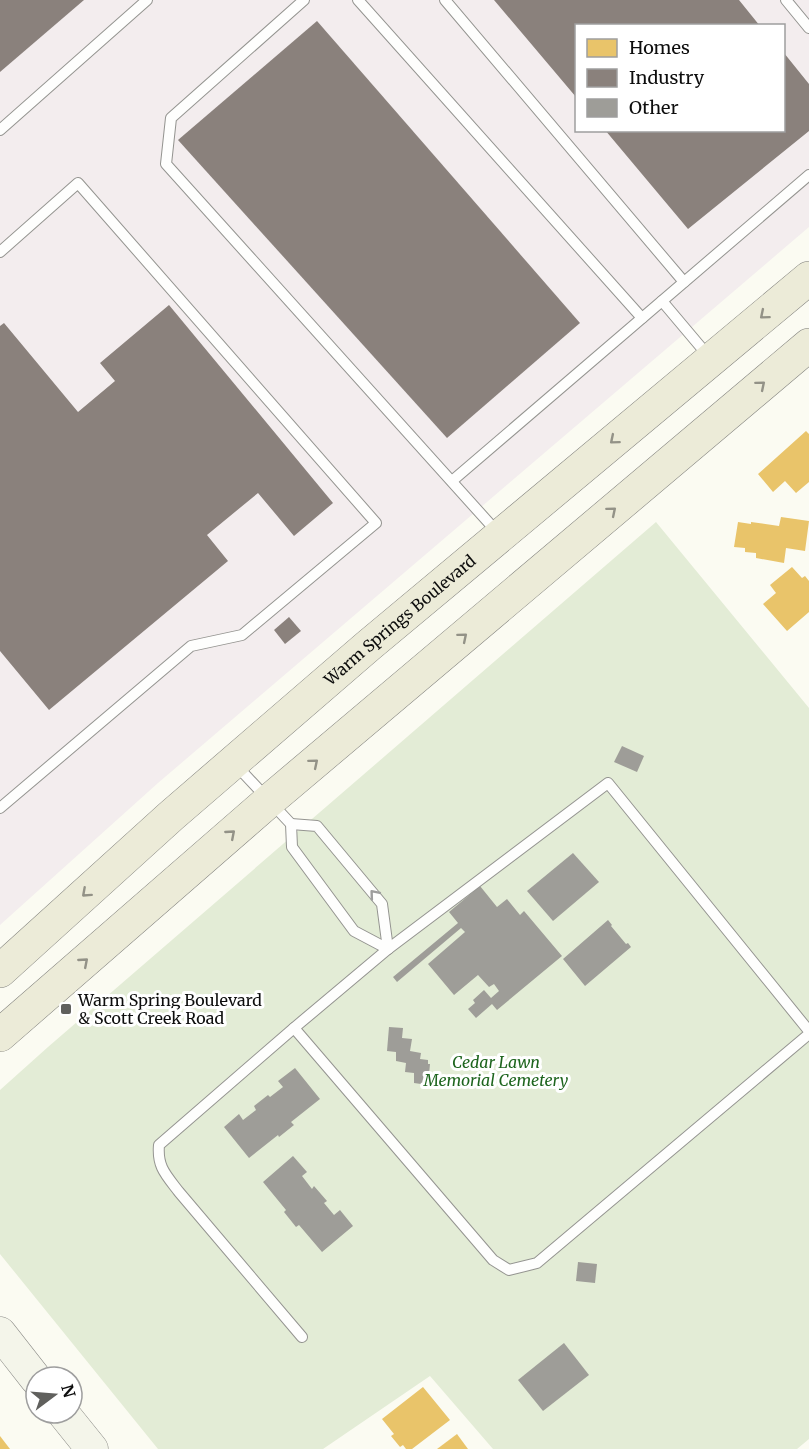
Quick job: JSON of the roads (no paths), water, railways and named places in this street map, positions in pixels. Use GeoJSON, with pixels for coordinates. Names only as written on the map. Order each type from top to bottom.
{"type":"FeatureCollection","features":[{"type":"Feature","properties":{"kind":"main road","name":"Warm Springs Boulevard"},"geometry":{"type":"LineString","coordinates":[[0,971],[171,816],[368,646],[809,278]]}},
{"type":"Feature","properties":{"kind":"main road"},"geometry":{"type":"LineString","coordinates":[[0,1035],[280,812],[809,345]]}},
{"type":"Feature","properties":{"kind":"main road"},"geometry":{"type":"LineString","coordinates":[[0,1333],[25,1365]]}},
{"type":"Feature","properties":{"kind":"main road"},"geometry":{"type":"LineString","coordinates":[[73,1425],[92,1449]]}},
{"type":"Feature","properties":{"kind":"lane"},"geometry":{"type":"LineString","coordinates":[[0,130],[147,0]]}},
{"type":"Feature","properties":{"kind":"lane"},"geometry":{"type":"LineString","coordinates":[[304,0],[171,118],[166,164],[501,535]]}},
{"type":"Feature","properties":{"kind":"lane"},"geometry":{"type":"LineString","coordinates":[[358,0],[642,318]]}},
{"type":"Feature","properties":{"kind":"lane"},"geometry":{"type":"LineString","coordinates":[[445,0],[684,282]]}},
{"type":"Feature","properties":{"kind":"lane"},"geometry":{"type":"LineString","coordinates":[[786,0],[809,28]]}},
{"type":"Feature","properties":{"kind":"lane"},"geometry":{"type":"LineString","coordinates":[[452,482],[809,175]]}},
{"type":"Feature","properties":{"kind":"lane"},"geometry":{"type":"LineString","coordinates":[[0,252],[78,183],[376,523],[242,635],[191,646],[2,801]]}},
{"type":"Feature","properties":{"kind":"lane"},"geometry":{"type":"LineString","coordinates":[[662,301],[712,359]]}},
{"type":"Feature","properties":{"kind":"lane"},"geometry":{"type":"LineString","coordinates":[[234,763],[280,812],[292,847],[354,931],[388,949]]}},
{"type":"Feature","properties":{"kind":"lane"},"geometry":{"type":"LineString","coordinates":[[294,1028],[493,1260],[509,1270],[537,1263],[809,1033],[608,783],[388,949],[294,1028],[159,1145],[158,1158],[165,1173],[179,1192],[302,1337]]}},
{"type":"Feature","properties":{"kind":"lane"},"geometry":{"type":"LineString","coordinates":[[280,812],[317,826],[382,904],[388,949]]}},
{"type":"Feature","properties":{"kind":"place","name":"Warm Spring Boulevard & Scott Creek Road"},"geometry":{"type":"Point","coordinates":[66,1009]}},
{"type":"Feature","properties":{"kind":"park label","name":"Cedar Lawn Memorial Cemetery"},"geometry":{"type":"Point","coordinates":[496,1071]}}]}
